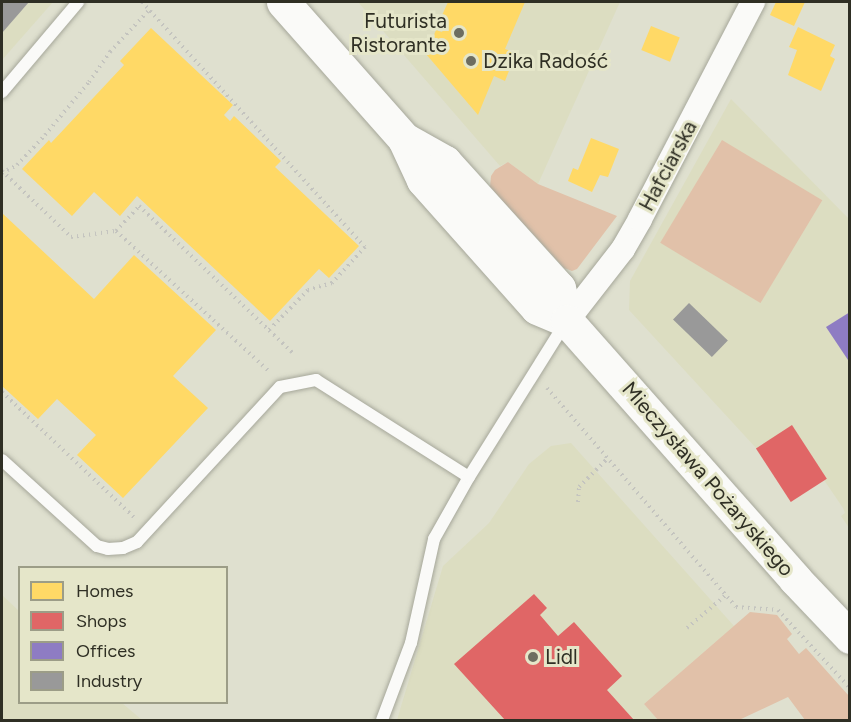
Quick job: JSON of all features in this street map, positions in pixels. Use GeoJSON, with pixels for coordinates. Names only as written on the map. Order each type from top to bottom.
{"type":"FeatureCollection","features":[{"type":"Feature","properties":{"kind":"street","name":"Mieczysława Pożaryskiego"},"geometry":{"type":"LineString","coordinates":[[283,2],[404,139],[423,180],[529,300],[537,308],[567,321],[849,637]]}},
{"type":"Feature","properties":{"kind":"street","name":"Hafciarska"},"geometry":{"type":"LineString","coordinates":[[567,321],[606,271],[634,229],[753,2]]}},
{"type":"Feature","properties":{"kind":"lane"},"geometry":{"type":"LineString","coordinates":[[2,92],[78,2]]}},
{"type":"Feature","properties":{"kind":"lane"},"geometry":{"type":"LineString","coordinates":[[382,720],[411,643],[435,539],[469,477],[567,321]]}},
{"type":"Feature","properties":{"kind":"lane"},"geometry":{"type":"LineString","coordinates":[[2,460],[97,546],[108,549],[123,548],[137,542],[280,387],[316,380],[469,477]]}},
{"type":"Feature","properties":{"kind":"path"},"geometry":{"type":"LineString","coordinates":[[142,2],[365,247],[332,283],[308,290],[269,330]]}},
{"type":"Feature","properties":{"kind":"path"},"geometry":{"type":"LineString","coordinates":[[149,10],[110,52],[89,82],[45,135],[17,165],[2,172],[71,237],[116,231],[139,206],[293,353]]}},
{"type":"Feature","properties":{"kind":"path"},"geometry":{"type":"LineString","coordinates":[[116,231],[278,376]]}},
{"type":"Feature","properties":{"kind":"path"},"geometry":{"type":"LineString","coordinates":[[534,374],[736,607],[778,610],[848,686]]}},
{"type":"Feature","properties":{"kind":"path"},"geometry":{"type":"LineString","coordinates":[[2,392],[136,519]]}},
{"type":"Feature","properties":{"kind":"path"},"geometry":{"type":"LineString","coordinates":[[578,502],[579,487],[608,458]]}},
{"type":"Feature","properties":{"kind":"path"},"geometry":{"type":"LineString","coordinates":[[687,628],[726,595]]}},
{"type":"Feature","properties":{"kind":"shaded area"},"geometry":{"type":"Polygon","coordinates":[[[2,2],[53,2],[2,60],[2,2]]]}},
{"type":"Feature","properties":{"kind":"shaded area"},"geometry":{"type":"Polygon","coordinates":[[[358,2],[620,2],[538,184],[508,162],[500,166],[358,2]]]}},
{"type":"Feature","properties":{"kind":"shaded area"},"geometry":{"type":"Polygon","coordinates":[[[731,99],[849,219],[849,528],[841,516],[845,513],[843,508],[824,480],[791,501],[756,448],[629,310],[630,281],[731,99]]]}},
{"type":"Feature","properties":{"kind":"shaded area"},"geometry":{"type":"Polygon","coordinates":[[[722,140],[822,200],[760,303],[660,243],[722,140]]]}},
{"type":"Feature","properties":{"kind":"shaded area"},"geometry":{"type":"Polygon","coordinates":[[[508,162],[538,184],[617,216],[577,269],[572,271],[564,268],[490,187],[491,176],[495,170],[508,162]]]}},
{"type":"Feature","properties":{"kind":"shaded area"},"geometry":{"type":"Polygon","coordinates":[[[571,443],[734,626],[644,704],[658,720],[397,720],[443,566],[489,523],[529,464],[551,446],[571,443]]]}},
{"type":"Feature","properties":{"kind":"shaded area"},"geometry":{"type":"Polygon","coordinates":[[[2,595],[18,610],[18,704],[123,704],[142,720],[2,720],[2,595]]]}},
{"type":"Feature","properties":{"kind":"shaded area"},"geometry":{"type":"Polygon","coordinates":[[[750,612],[777,615],[792,634],[787,639],[799,654],[806,648],[849,696],[849,720],[805,720],[788,697],[739,720],[658,720],[644,704],[750,612]]]}},
{"type":"Feature","properties":{"kind":"building: Homes"},"geometry":{"type":"Polygon","coordinates":[[[448,2],[525,2],[505,49],[516,53],[505,81],[494,76],[478,115],[426,54],[436,30],[442,32],[445,25],[439,22],[448,2]]]}},
{"type":"Feature","properties":{"kind":"building: Homes"},"geometry":{"type":"Polygon","coordinates":[[[776,2],[805,2],[794,26],[770,15],[776,2]]]}},
{"type":"Feature","properties":{"kind":"building: Homes"},"geometry":{"type":"Polygon","coordinates":[[[651,26],[680,38],[670,62],[641,50],[651,26]]]}},
{"type":"Feature","properties":{"kind":"building: Homes"},"geometry":{"type":"Polygon","coordinates":[[[798,27],[835,45],[830,56],[835,59],[821,91],[788,75],[797,50],[789,47],[798,27]]]}},
{"type":"Feature","properties":{"kind":"building: Homes"},"geometry":{"type":"Polygon","coordinates":[[[151,28],[233,105],[224,115],[230,121],[234,116],[281,161],[275,167],[359,246],[329,278],[319,269],[270,321],[137,196],[120,216],[94,192],[72,216],[22,169],[49,140],[51,143],[124,65],[120,61],[151,28]]]}},
{"type":"Feature","properties":{"kind":"building: Homes"},"geometry":{"type":"Polygon","coordinates":[[[591,138],[619,149],[608,177],[600,175],[592,192],[568,181],[573,168],[578,170],[591,138]]]}},
{"type":"Feature","properties":{"kind":"building: Homes"},"geometry":{"type":"Polygon","coordinates":[[[2,213],[94,299],[134,255],[216,330],[173,376],[208,408],[123,498],[77,455],[96,435],[57,399],[38,419],[2,386],[2,213]]]}},
{"type":"Feature","properties":{"kind":"building: Shops"},"geometry":{"type":"Polygon","coordinates":[[[792,425],[827,479],[791,502],[756,448],[792,425]]]}},
{"type":"Feature","properties":{"kind":"building: Shops","name":"Lidl"},"geometry":{"type":"Polygon","coordinates":[[[534,594],[547,608],[540,615],[558,636],[574,622],[622,676],[607,690],[634,720],[505,720],[454,664],[534,594]]]}},
{"type":"Feature","properties":{"kind":"building: Offices"},"geometry":{"type":"Polygon","coordinates":[[[850,312],[850,363],[826,327],[850,312]]]}},
{"type":"Feature","properties":{"kind":"building: Industry"},"geometry":{"type":"Polygon","coordinates":[[[2,2],[29,2],[2,33],[2,2]]]}},
{"type":"Feature","properties":{"kind":"building: Industry"},"geometry":{"type":"Polygon","coordinates":[[[689,303],[728,341],[712,357],[673,320],[689,303]]]}},
{"type":"Feature","properties":{"kind":"place","name":"Futurista Ristorante"},"geometry":{"type":"Point","coordinates":[459,33]}},
{"type":"Feature","properties":{"kind":"place","name":"Dzika Radość"},"geometry":{"type":"Point","coordinates":[471,61]}},
{"type":"Feature","properties":{"kind":"place","name":"Lidl"},"geometry":{"type":"Point","coordinates":[533,657]}}]}
